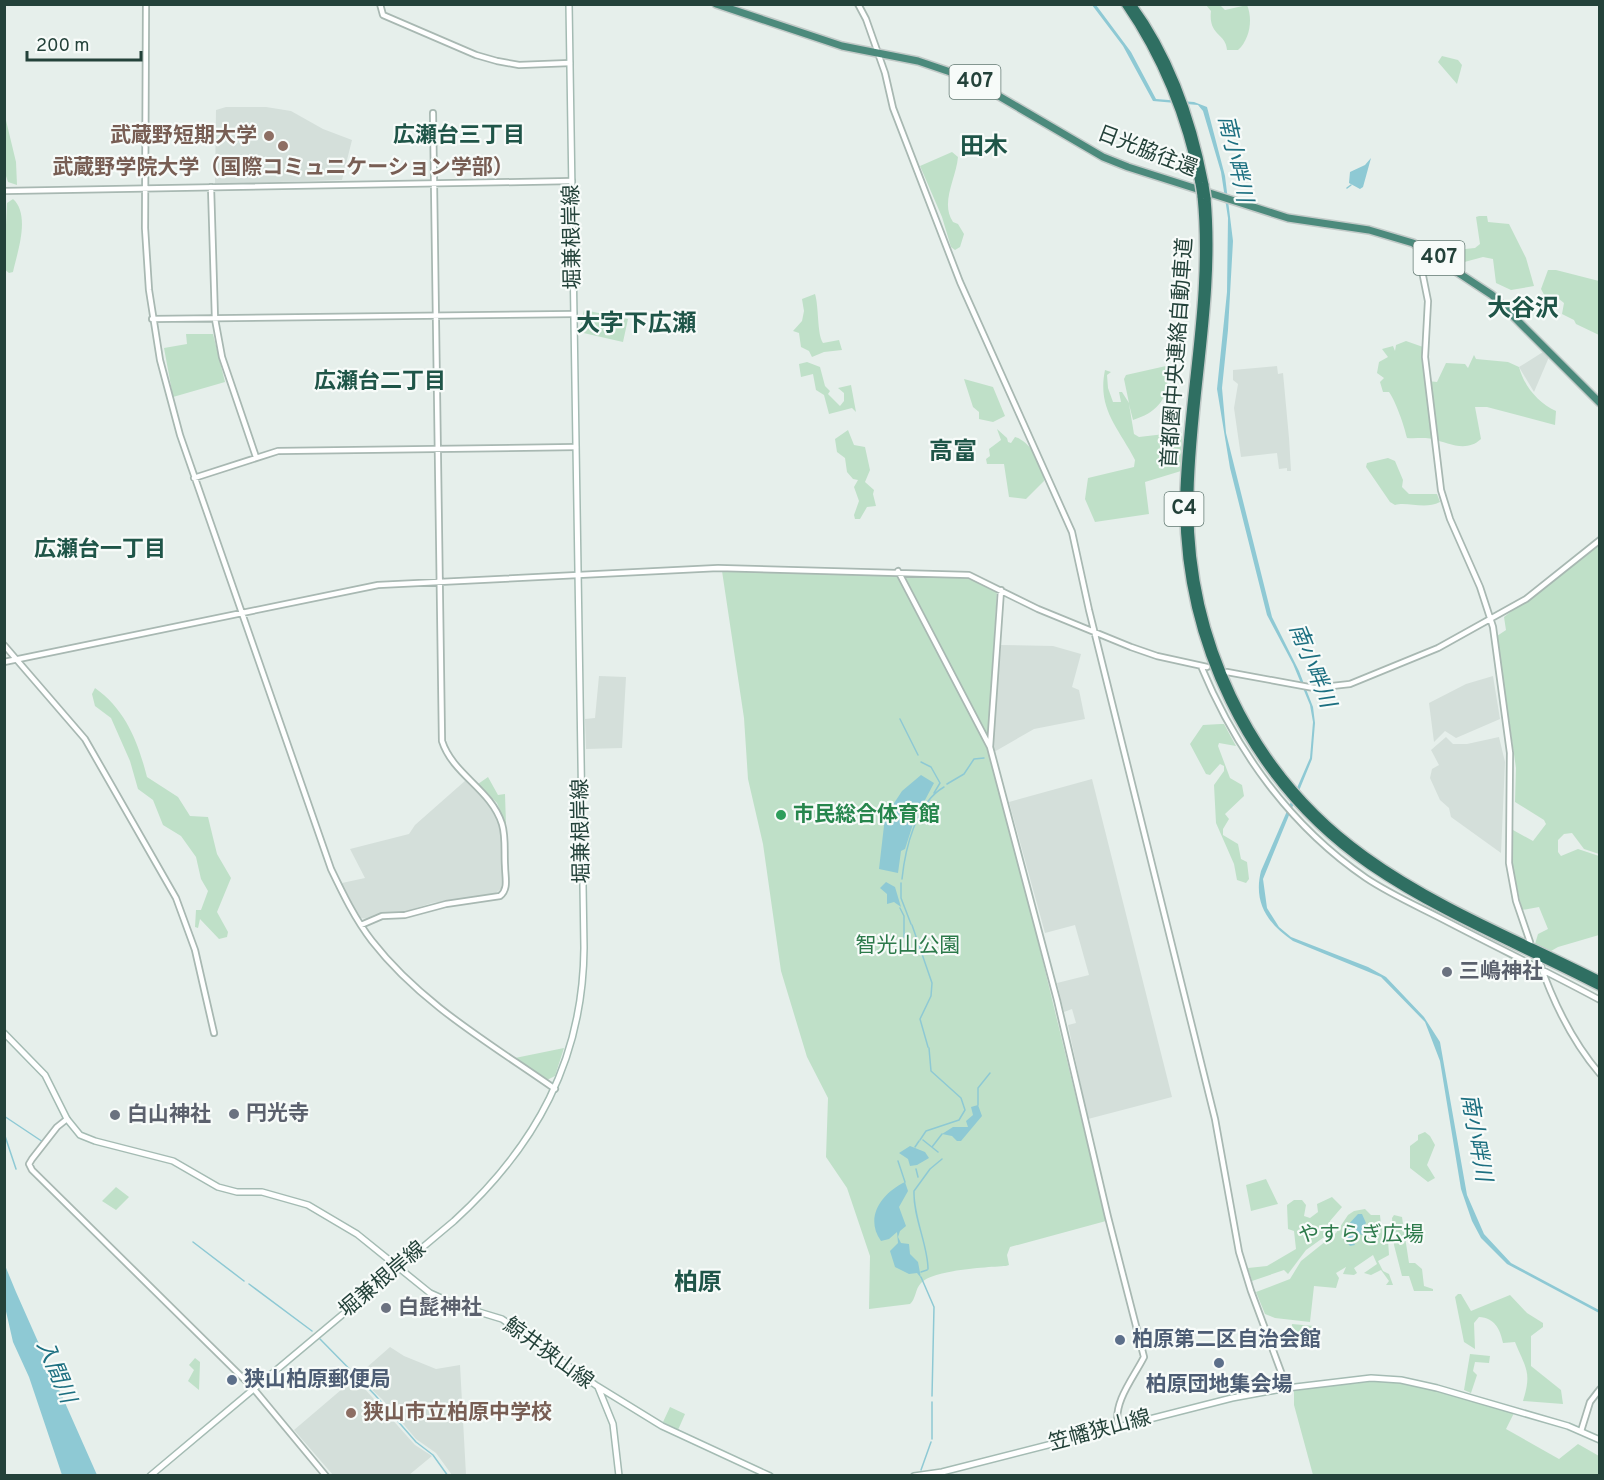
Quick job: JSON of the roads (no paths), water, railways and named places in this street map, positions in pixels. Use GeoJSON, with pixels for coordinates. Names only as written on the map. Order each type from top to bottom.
{"type":"FeatureCollection","features":[{"type":"Feature","properties":{"kind":"highway","name":"日光脇往還"},"geometry":{"type":"LineString","coordinates":[[716,4],[805,35],[918,61],[968,78],[1103,157],[1299,220],[1392,235],[1429,252],[1481,286],[1503,305],[1599,404]]}},
{"type":"Feature","properties":{"kind":"highway","name":"首都圏中央連絡自動車道"},"geometry":{"type":"LineString","coordinates":[[1125,4],[1150,44],[1176,93]]}},
{"type":"Feature","properties":{"kind":"highway","name":"首都圏中央連絡自動車道"},"geometry":{"type":"LineString","coordinates":[[1132,4],[1158,46],[1182,108],[1204,197],[1209,278],[1190,491],[1195,582],[1210,640],[1226,684],[1254,736],[1293,794],[1342,845],[1405,888],[1451,914],[1599,987]]}},
{"type":"Feature","properties":{"kind":"highway","name":"首都圏中央連絡自動車道"},"geometry":{"type":"LineString","coordinates":[[1301,802],[1344,839],[1394,874],[1449,906],[1599,980]]}},
{"type":"Feature","properties":{"kind":"main road","name":"堀兼根岸線"},"geometry":{"type":"LineString","coordinates":[[150,1476],[466,1210],[501,1174],[526,1141],[555,1089],[575,1028],[584,963],[569,4]]}},
{"type":"Feature","properties":{"kind":"main road","name":"鯨井狭山線"},"geometry":{"type":"LineString","coordinates":[[4,1033],[45,1075],[75,1131],[88,1139],[173,1161],[218,1187],[237,1192],[262,1192],[308,1205],[357,1234],[397,1268],[440,1299],[493,1315],[520,1330],[597,1386],[613,1425],[619,1476]]}},
{"type":"Feature","properties":{"kind":"main road","name":"笠幡狭山線"},"geometry":{"type":"LineString","coordinates":[[914,1476],[942,1472],[1118,1425],[1287,1388],[1371,1378],[1401,1380],[1581,1431],[1599,1440]]}},
{"type":"Feature","properties":{"kind":"main road"},"geometry":{"type":"LineString","coordinates":[[597,1386],[662,1426],[770,1476]]}},
{"type":"Feature","properties":{"kind":"street"},"geometry":{"type":"LineString","coordinates":[[146,4],[146,258],[152,319],[170,403],[194,478],[331,869],[361,925],[385,957],[423,995],[555,1089]]}},
{"type":"Feature","properties":{"kind":"street"},"geometry":{"type":"LineString","coordinates":[[380,4],[383,15],[488,59],[519,65],[570,63]]}},
{"type":"Feature","properties":{"kind":"street"},"geometry":{"type":"LineString","coordinates":[[858,4],[878,53],[893,108],[960,282],[1072,532],[1094,632],[1215,1119],[1239,1252],[1287,1388]]}},
{"type":"Feature","properties":{"kind":"street"},"geometry":{"type":"LineString","coordinates":[[361,925],[382,916],[405,915],[446,904],[500,896],[506,886],[503,830],[499,816],[488,799],[453,763],[442,741],[440,448],[433,113]]}},
{"type":"Feature","properties":{"kind":"street"},"geometry":{"type":"LineString","coordinates":[[4,191],[573,181]]}},
{"type":"Feature","properties":{"kind":"street"},"geometry":{"type":"LineString","coordinates":[[211,187],[215,319],[225,366],[256,457]]}},
{"type":"Feature","properties":{"kind":"street"},"geometry":{"type":"LineString","coordinates":[[1429,252],[1422,271],[1428,301],[1425,357],[1442,490],[1448,513],[1477,579],[1490,620],[1510,753],[1509,863],[1516,900],[1530,942]]}},
{"type":"Feature","properties":{"kind":"street"},"geometry":{"type":"LineString","coordinates":[[152,319],[574,314]]}},
{"type":"Feature","properties":{"kind":"street"},"geometry":{"type":"LineString","coordinates":[[194,478],[256,457],[287,451],[576,447]]}},
{"type":"Feature","properties":{"kind":"street"},"geometry":{"type":"LineString","coordinates":[[1227,672],[1313,688],[1350,684],[1438,648],[1490,620],[1526,599],[1599,540]]}},
{"type":"Feature","properties":{"kind":"street"},"geometry":{"type":"LineString","coordinates":[[4,662],[362,588],[441,581],[718,568],[898,571],[931,575],[969,575],[1038,609],[1094,632],[1157,656],[1204,667],[1216,702],[1246,755],[1287,805],[1323,843],[1368,879],[1599,1000]]}},
{"type":"Feature","properties":{"kind":"street"},"geometry":{"type":"LineString","coordinates":[[898,571],[990,747],[1057,1000],[1107,1217],[1144,1357],[1119,1404],[1116,1417],[1118,1425]]}},
{"type":"Feature","properties":{"kind":"street"},"geometry":{"type":"LineString","coordinates":[[990,747],[1001,590]]}},
{"type":"Feature","properties":{"kind":"street"},"geometry":{"type":"LineString","coordinates":[[4,645],[85,739],[176,898],[195,950],[214,1033]]}},
{"type":"Feature","properties":{"kind":"street"},"geometry":{"type":"LineString","coordinates":[[1539,961],[1568,1030],[1581,1052],[1599,1074]]}},
{"type":"Feature","properties":{"kind":"street"},"geometry":{"type":"LineString","coordinates":[[67,1119],[54,1131],[29,1166],[253,1388],[326,1476]]}},
{"type":"Feature","properties":{"kind":"street"},"geometry":{"type":"LineString","coordinates":[[1581,1431],[1590,1402],[1599,1389]]}},
{"type":"Feature","properties":{"kind":"water"},"geometry":{"type":"Polygon","coordinates":[[[1092,5],[1096,5],[1131,52],[1156,99],[1194,102],[1207,107],[1225,176],[1233,241],[1222,388],[1226,433],[1272,617],[1299,671],[1313,707],[1315,723],[1312,759],[1263,879],[1267,908],[1279,927],[1291,937],[1368,967],[1386,977],[1424,1017],[1440,1042],[1467,1195],[1484,1234],[1511,1263],[1599,1310],[1599,1313],[1507,1264],[1481,1238],[1472,1221],[1461,1189],[1440,1061],[1425,1022],[1381,977],[1293,941],[1270,920],[1261,903],[1259,882],[1261,871],[1310,758],[1313,722],[1310,705],[1293,664],[1267,615],[1230,468],[1217,389],[1227,292],[1228,218],[1221,172],[1203,111],[1198,105],[1153,101],[1123,46],[1092,5]]]}},
{"type":"Feature","properties":{"kind":"water"},"geometry":{"type":"Polygon","coordinates":[[[1371,158],[1363,187],[1360,189],[1349,183],[1350,172],[1365,165],[1371,158]]]}},
{"type":"Feature","properties":{"kind":"water"},"geometry":{"type":"Polygon","coordinates":[[[921,775],[934,783],[914,821],[905,849],[901,851],[898,873],[879,869],[885,817],[902,791],[921,775]]]}},
{"type":"Feature","properties":{"kind":"water"},"geometry":{"type":"Polygon","coordinates":[[[886,882],[895,887],[901,907],[894,902],[887,904],[887,894],[880,888],[886,882]]]}},
{"type":"Feature","properties":{"kind":"water"},"geometry":{"type":"Polygon","coordinates":[[[978,1105],[982,1116],[961,1141],[942,1134],[953,1127],[968,1127],[966,1121],[973,1115],[971,1107],[978,1105]]]}},
{"type":"Feature","properties":{"kind":"water"},"geometry":{"type":"Polygon","coordinates":[[[910,1146],[925,1152],[929,1158],[910,1166],[908,1159],[899,1153],[910,1146]]]}},
{"type":"Feature","properties":{"kind":"water"},"geometry":{"type":"Polygon","coordinates":[[[905,1182],[908,1191],[899,1207],[906,1226],[900,1231],[898,1237],[901,1243],[909,1244],[910,1254],[918,1262],[921,1278],[917,1273],[909,1274],[895,1267],[890,1251],[898,1243],[897,1232],[889,1239],[881,1241],[874,1223],[878,1207],[883,1199],[889,1192],[905,1182]]]}},
{"type":"Feature","properties":{"kind":"water"},"geometry":{"type":"Polygon","coordinates":[[[1358,1214],[1362,1214],[1366,1223],[1362,1228],[1365,1235],[1355,1234],[1352,1239],[1355,1245],[1350,1246],[1344,1239],[1347,1226],[1358,1214]]]}},
{"type":"Feature","properties":{"kind":"water","name":"入間川"},"geometry":{"type":"Polygon","coordinates":[[[4,1263],[97,1475],[62,1475],[29,1377],[13,1342],[5,1307],[4,1263]]]}},
{"type":"Feature","properties":{"kind":"waterway"},"geometry":{"type":"LineString","coordinates":[[1347,188],[1351,185]]}},
{"type":"Feature","properties":{"kind":"waterway"},"geometry":{"type":"LineString","coordinates":[[900,719],[918,755]]}},
{"type":"Feature","properties":{"kind":"waterway"},"geometry":{"type":"LineString","coordinates":[[947,784],[964,774],[974,759],[984,758]]}},
{"type":"Feature","properties":{"kind":"waterway"},"geometry":{"type":"LineString","coordinates":[[921,762],[931,767],[940,783],[934,793]]}},
{"type":"Feature","properties":{"kind":"waterway"},"geometry":{"type":"LineString","coordinates":[[902,879],[909,841],[919,815],[934,794],[944,787]]}},
{"type":"Feature","properties":{"kind":"waterway"},"geometry":{"type":"LineString","coordinates":[[901,883],[901,898],[911,924]]}},
{"type":"Feature","properties":{"kind":"waterway"},"geometry":{"type":"LineString","coordinates":[[900,908],[904,916],[904,937]]}},
{"type":"Feature","properties":{"kind":"waterway"},"geometry":{"type":"LineString","coordinates":[[912,925],[932,983],[931,996],[920,1019],[928,1047]]}},
{"type":"Feature","properties":{"kind":"waterway"},"geometry":{"type":"LineString","coordinates":[[920,1140],[926,1131],[959,1120],[965,1110],[961,1098],[931,1071],[929,1048]]}},
{"type":"Feature","properties":{"kind":"waterway"},"geometry":{"type":"LineString","coordinates":[[978,1105],[978,1088],[990,1073]]}},
{"type":"Feature","properties":{"kind":"waterway"},"geometry":{"type":"LineString","coordinates":[[4,1116],[43,1142]]}},
{"type":"Feature","properties":{"kind":"waterway"},"geometry":{"type":"LineString","coordinates":[[4,1133],[16,1169]]}},
{"type":"Feature","properties":{"kind":"waterway"},"geometry":{"type":"LineString","coordinates":[[932,1147],[942,1134]]}},
{"type":"Feature","properties":{"kind":"waterway"},"geometry":{"type":"LineString","coordinates":[[923,1140],[938,1152]]}},
{"type":"Feature","properties":{"kind":"waterway"},"geometry":{"type":"LineString","coordinates":[[915,1147],[919,1141]]}},
{"type":"Feature","properties":{"kind":"waterway"},"geometry":{"type":"LineString","coordinates":[[928,1269],[914,1191],[930,1169],[942,1159]]}},
{"type":"Feature","properties":{"kind":"waterway"},"geometry":{"type":"LineString","coordinates":[[898,1161],[905,1182]]}},
{"type":"Feature","properties":{"kind":"waterway"},"geometry":{"type":"LineString","coordinates":[[916,1169],[918,1177]]}},
{"type":"Feature","properties":{"kind":"waterway"},"geometry":{"type":"LineString","coordinates":[[193,1242],[244,1281]]}},
{"type":"Feature","properties":{"kind":"waterway"},"geometry":{"type":"LineString","coordinates":[[921,1272],[927,1270]]}},
{"type":"Feature","properties":{"kind":"waterway"},"geometry":{"type":"LineString","coordinates":[[921,1277],[934,1307],[932,1396]]}},
{"type":"Feature","properties":{"kind":"waterway"},"geometry":{"type":"LineString","coordinates":[[249,1284],[312,1331]]}},
{"type":"Feature","properties":{"kind":"waterway"},"geometry":{"type":"LineString","coordinates":[[320,1339],[375,1395],[416,1442],[433,1455],[448,1476]]}},
{"type":"Feature","properties":{"kind":"waterway"},"geometry":{"type":"LineString","coordinates":[[932,1402],[932,1439]]}},
{"type":"Feature","properties":{"kind":"waterway"},"geometry":{"type":"LineString","coordinates":[[921,1470],[931,1442]]}},
{"type":"Feature","properties":{"kind":"place","name":"武蔵野短期大学"},"geometry":{"type":"Point","coordinates":[269,136]}},
{"type":"Feature","properties":{"kind":"place","name":"武蔵野学院大学（国際コミュニケーション学部）"},"geometry":{"type":"Point","coordinates":[283,146]}},
{"type":"Feature","properties":{"kind":"place","name":"市民総合体育館"},"geometry":{"type":"Point","coordinates":[781,815]}},
{"type":"Feature","properties":{"kind":"place","name":"三嶋神社"},"geometry":{"type":"Point","coordinates":[1447,972]}},
{"type":"Feature","properties":{"kind":"place","name":"円光寺"},"geometry":{"type":"Point","coordinates":[234,1114]}},
{"type":"Feature","properties":{"kind":"place","name":"白山神社"},"geometry":{"type":"Point","coordinates":[115,1115]}},
{"type":"Feature","properties":{"kind":"place","name":"白髭神社"},"geometry":{"type":"Point","coordinates":[386,1308]}},
{"type":"Feature","properties":{"kind":"place","name":"柏原第二区自治会館"},"geometry":{"type":"Point","coordinates":[1120,1340]}},
{"type":"Feature","properties":{"kind":"place","name":"柏原団地集会場"},"geometry":{"type":"Point","coordinates":[1219,1363]}},
{"type":"Feature","properties":{"kind":"place","name":"狭山柏原郵便局"},"geometry":{"type":"Point","coordinates":[232,1380]}},
{"type":"Feature","properties":{"kind":"place","name":"狭山市立柏原中学校"},"geometry":{"type":"Point","coordinates":[351,1413]}},
{"type":"Feature","properties":{"kind":"district","name":"広瀬台三丁目"},"geometry":{"type":"Point","coordinates":[459,136]}},
{"type":"Feature","properties":{"kind":"district","name":"田木"},"geometry":{"type":"Point","coordinates":[984,148]}},
{"type":"Feature","properties":{"kind":"district","name":"大谷沢"},"geometry":{"type":"Point","coordinates":[1523,310]}},
{"type":"Feature","properties":{"kind":"district","name":"大字下広瀬"},"geometry":{"type":"Point","coordinates":[636,325]}},
{"type":"Feature","properties":{"kind":"district","name":"広瀬台二丁目"},"geometry":{"type":"Point","coordinates":[380,382]}},
{"type":"Feature","properties":{"kind":"district","name":"高富"},"geometry":{"type":"Point","coordinates":[953,453]}},
{"type":"Feature","properties":{"kind":"district","name":"広瀬台一丁目"},"geometry":{"type":"Point","coordinates":[100,550]}},
{"type":"Feature","properties":{"kind":"district","name":"柏原"},"geometry":{"type":"Point","coordinates":[698,1284]}},
{"type":"Feature","properties":{"kind":"water label","name":"南小畔川"},"geometry":{"type":"Point","coordinates":[1234,159]}},
{"type":"Feature","properties":{"kind":"water label","name":"南小畔川"},"geometry":{"type":"Point","coordinates":[1311,666]}},
{"type":"Feature","properties":{"kind":"water label","name":"南小畔川"},"geometry":{"type":"Point","coordinates":[1475,1138]}},
{"type":"Feature","properties":{"kind":"park label","name":"智光山公園"},"geometry":{"type":"Point","coordinates":[908,946]}},
{"type":"Feature","properties":{"kind":"park label","name":"やすらぎ広場"},"geometry":{"type":"Point","coordinates":[1361,1235]}}]}
